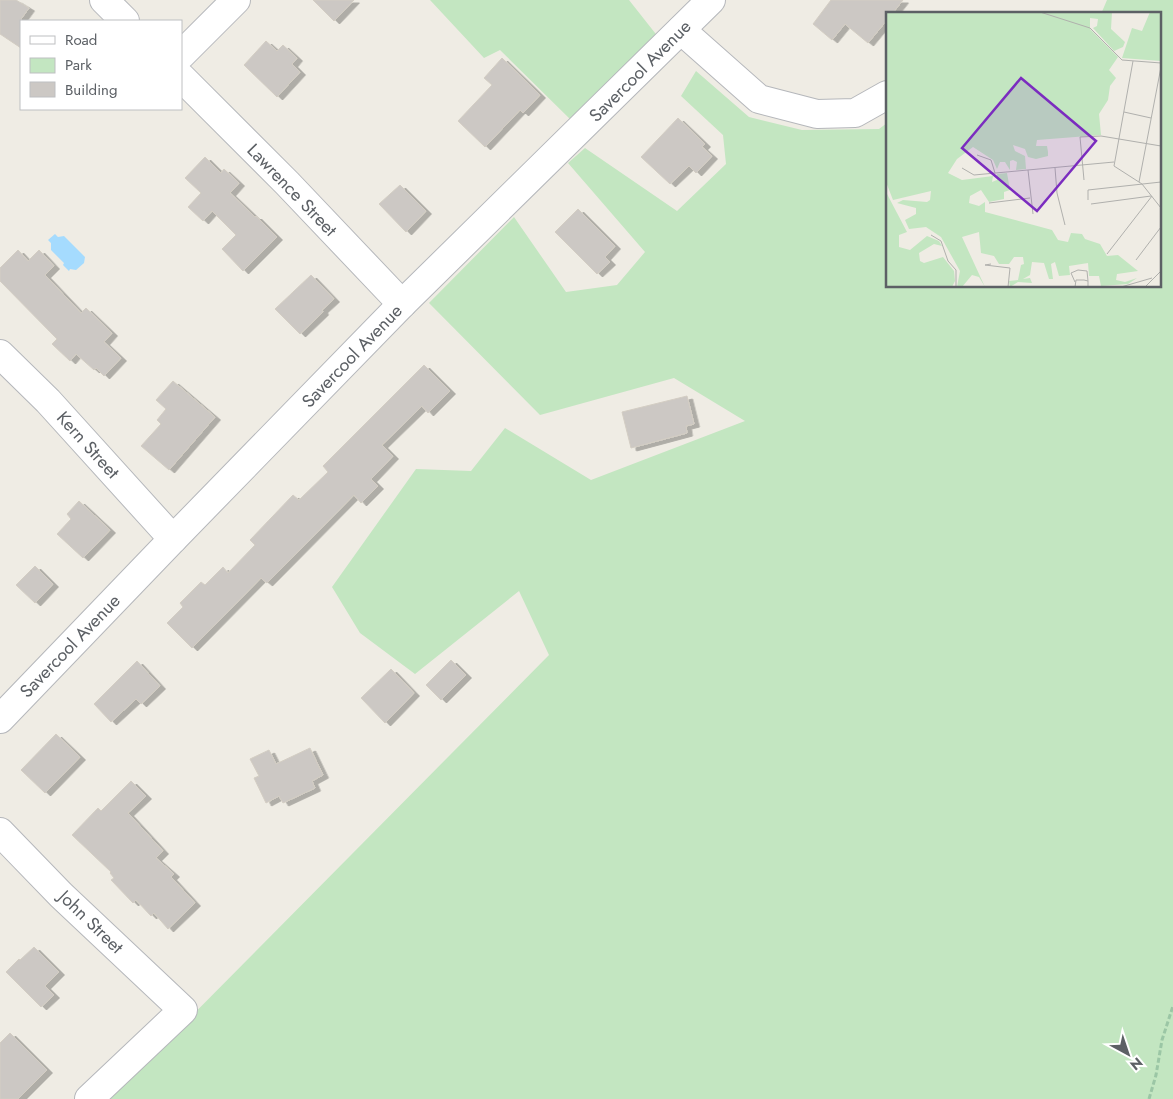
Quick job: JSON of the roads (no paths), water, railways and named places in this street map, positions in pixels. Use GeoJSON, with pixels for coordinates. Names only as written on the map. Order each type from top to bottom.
{"type":"FeatureCollection","features":[{"type":"Feature","properties":{"kind":"street"},"geometry":{"type":"LineString","coordinates":[[104,0],[124,20]]}},
{"type":"Feature","properties":{"kind":"street"},"geometry":{"type":"LineString","coordinates":[[182,54],[236,0]]}},
{"type":"Feature","properties":{"kind":"street","name":"Savercool Avenue"},"geometry":{"type":"LineString","coordinates":[[0,719],[402,304],[711,0]]}},
{"type":"Feature","properties":{"kind":"street"},"geometry":{"type":"LineString","coordinates":[[681,30],[759,99],[817,114],[855,113],[886,96]]}},
{"type":"Feature","properties":{"kind":"street","name":"Lawrence Street"},"geometry":{"type":"LineString","coordinates":[[182,78],[287,183],[402,304]]}},
{"type":"Feature","properties":{"kind":"street","name":"Kern Street"},"geometry":{"type":"LineString","coordinates":[[0,354],[48,401],[173,539]]}},
{"type":"Feature","properties":{"kind":"street","name":"John Street"},"geometry":{"type":"LineString","coordinates":[[0,832],[61,895],[183,1010],[89,1099]]}},
{"type":"Feature","properties":{"kind":"water"},"geometry":{"type":"Polygon","coordinates":[[[55,234],[58,237],[64,236],[85,257],[84,263],[76,270],[70,269],[69,271],[51,250],[51,243],[48,240],[55,234]]]}}]}
